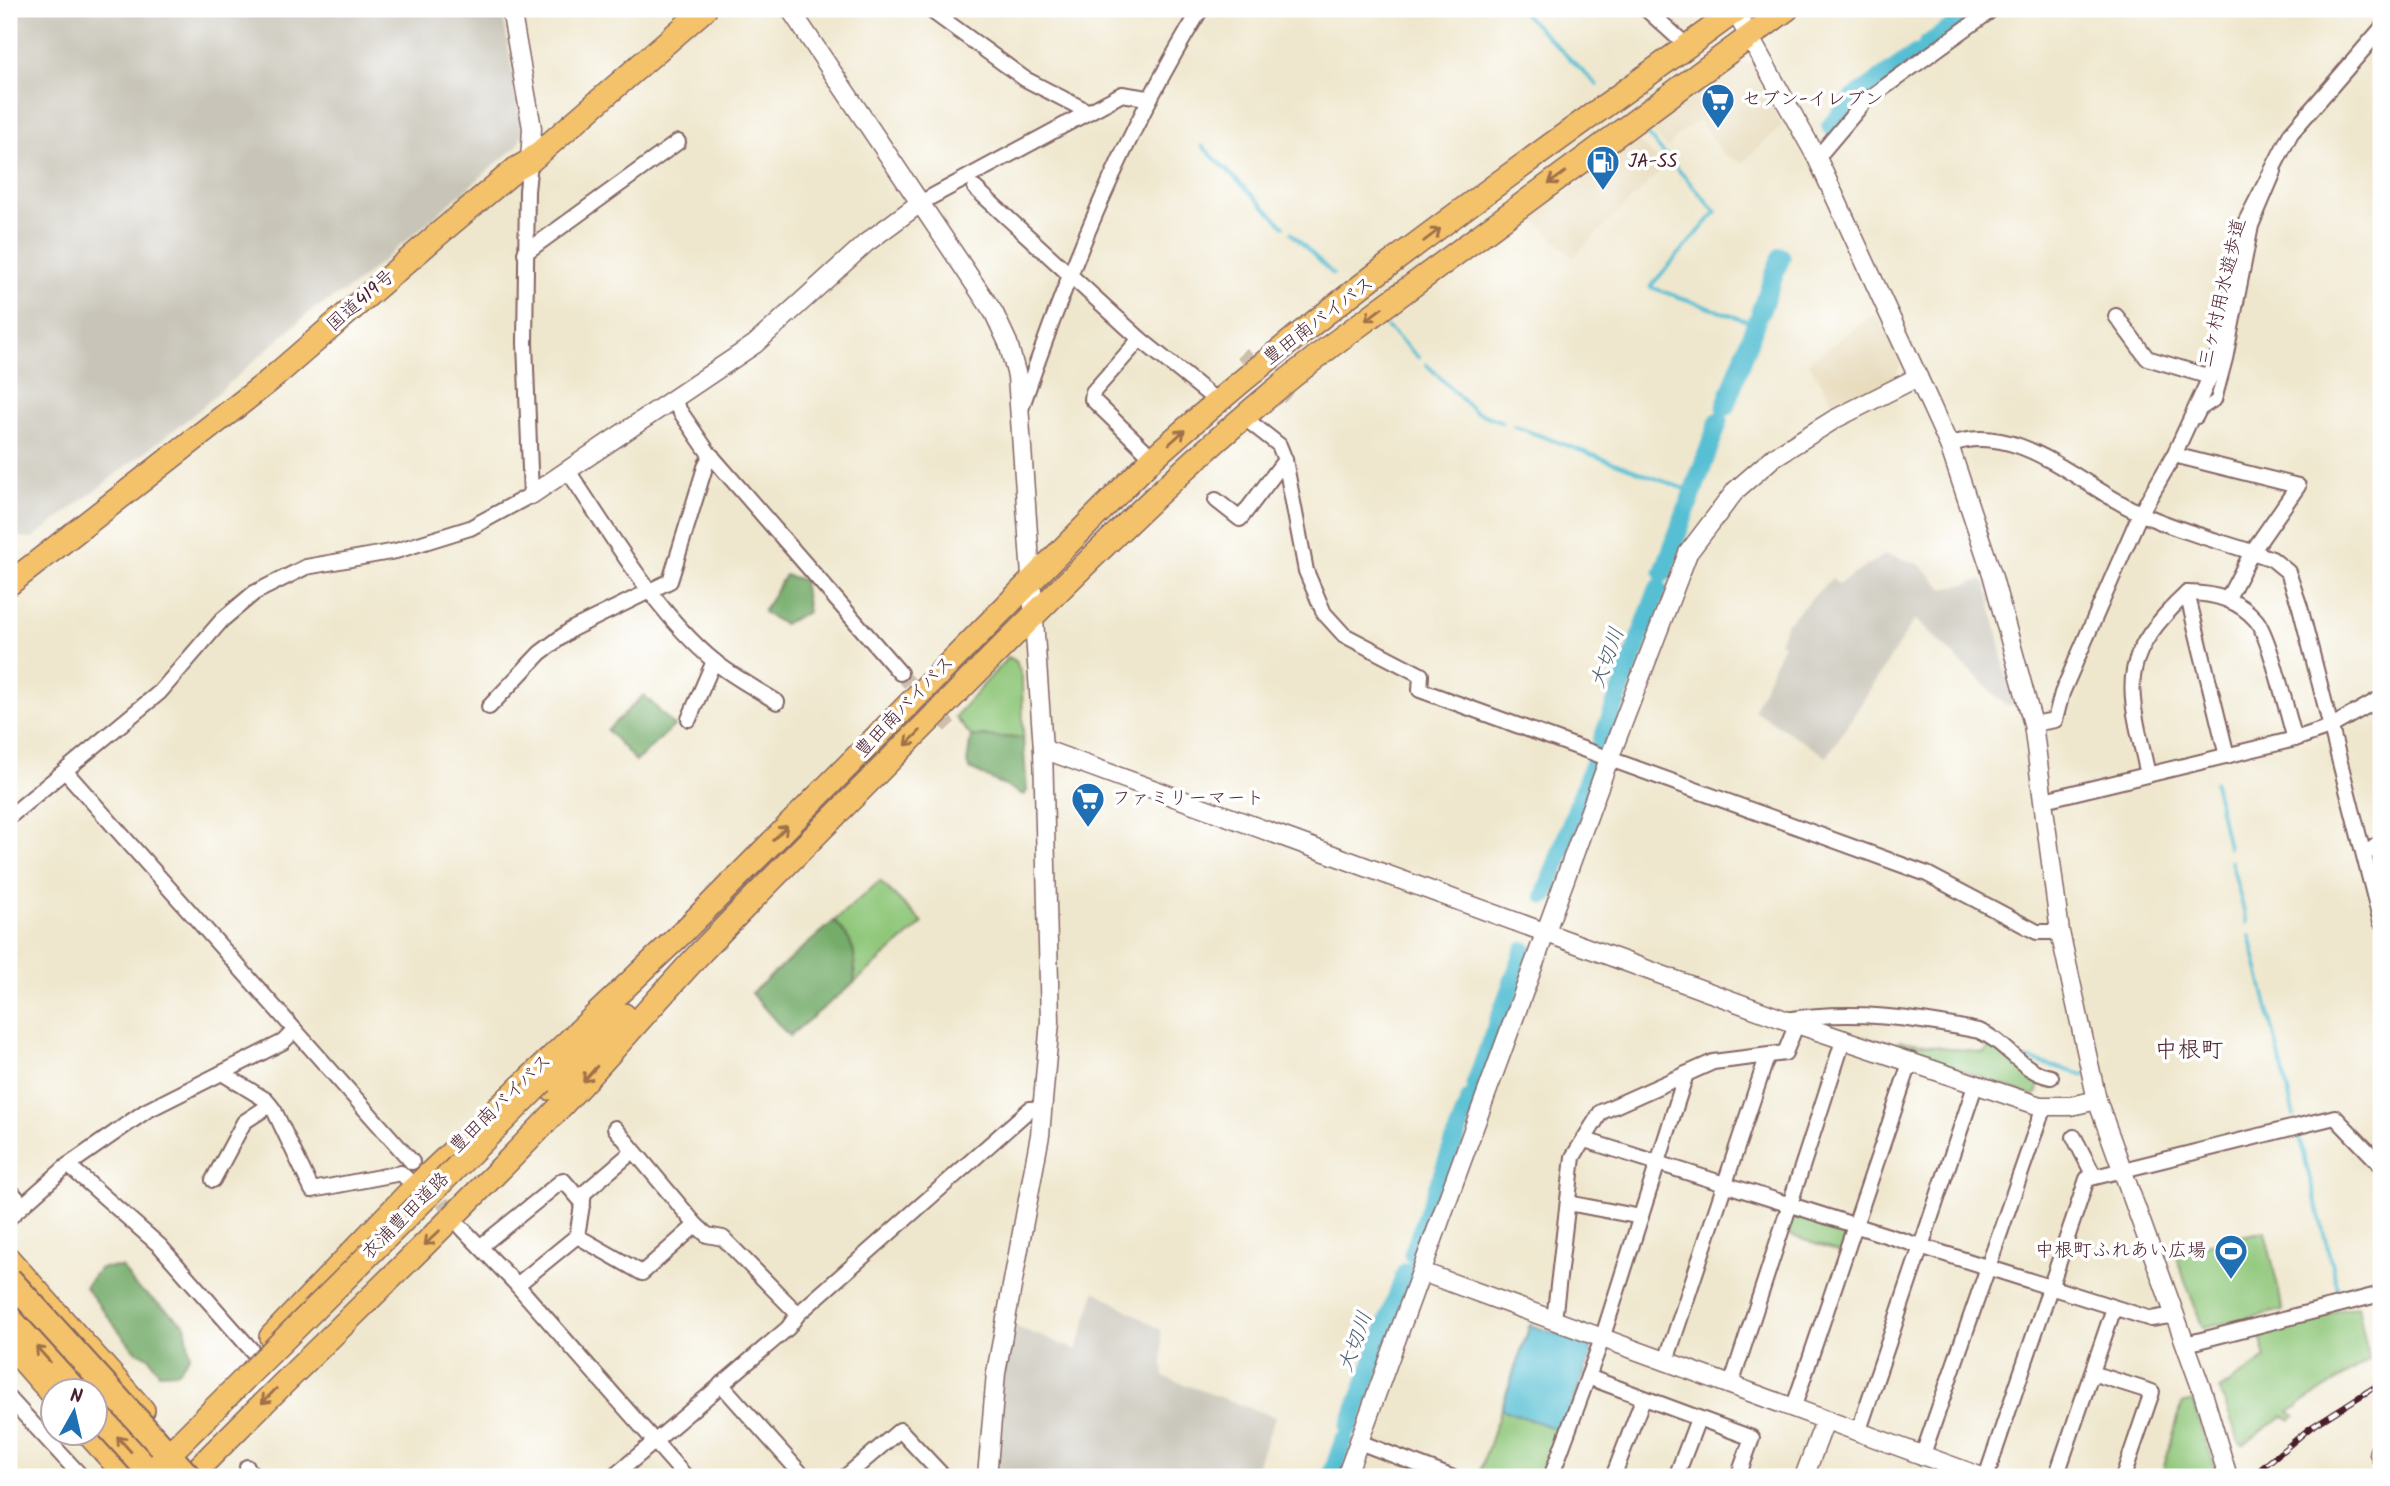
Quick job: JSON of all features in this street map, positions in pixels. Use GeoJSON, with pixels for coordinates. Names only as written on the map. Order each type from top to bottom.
{"type":"FeatureCollection","features":[{"type":"Feature","properties":{"kind":"highway","name":"国道419号"},"geometry":{"type":"LineString","coordinates":[[9,584],[269,380],[516,169],[530,161],[705,9]]}},
{"type":"Feature","properties":{"kind":"highway","name":"豊田南バイパス"},"geometry":{"type":"LineString","coordinates":[[195,1475],[291,1374],[463,1208],[741,911],[1033,622],[1195,457],[1332,345],[1787,9]]}},
{"type":"Feature","properties":{"kind":"highway","name":"豊田南バイパス"},"geometry":{"type":"LineString","coordinates":[[134,1477],[415,1187],[684,931],[875,738],[1035,570],[1153,458],[1217,401],[1314,323],[1737,10]]}},
{"type":"Feature","properties":{"kind":"highway"},"geometry":{"type":"LineString","coordinates":[[1555,144],[1626,110],[1730,34],[1739,31],[1750,35]]}},
{"type":"Feature","properties":{"kind":"highway"},"geometry":{"type":"LineString","coordinates":[[1035,570],[1063,565],[1135,494],[1195,457]]}},
{"type":"Feature","properties":{"kind":"highway"},"geometry":{"type":"LineString","coordinates":[[875,738],[935,697],[1008,625],[1021,618],[1033,622]]}},
{"type":"Feature","properties":{"kind":"highway","name":"衣浦豊田道路"},"geometry":{"type":"LineString","coordinates":[[154,1477],[710,917],[751,862]]}},
{"type":"Feature","properties":{"kind":"highway","name":"衣浦豊田道路"},"geometry":{"type":"LineString","coordinates":[[145,1477],[546,1085],[689,953],[741,911]]}},
{"type":"Feature","properties":{"kind":"highway"},"geometry":{"type":"LineString","coordinates":[[9,1279],[195,1475]]}},
{"type":"Feature","properties":{"kind":"highway"},"geometry":{"type":"LineString","coordinates":[[9,1317],[64,1378]]}},
{"type":"Feature","properties":{"kind":"highway"},"geometry":{"type":"LineString","coordinates":[[108,1426],[154,1477]]}},
{"type":"Feature","properties":{"kind":"main road"},"geometry":{"type":"LineString","coordinates":[[9,1258],[171,1440],[195,1475]]}},
{"type":"Feature","properties":{"kind":"main road"},"geometry":{"type":"LineString","coordinates":[[9,1346],[38,1379]]}},
{"type":"Feature","properties":{"kind":"main road"},"geometry":{"type":"LineString","coordinates":[[100,1448],[126,1477]]}},
{"type":"Feature","properties":{"kind":"street"},"geometry":{"type":"LineString","coordinates":[[512,9],[532,128],[525,253],[531,495]]}},
{"type":"Feature","properties":{"kind":"street"},"geometry":{"type":"LineString","coordinates":[[790,9],[998,322],[1015,366],[1021,409],[1035,570],[1033,622],[1043,750],[1050,1021],[1043,1108],[996,1373],[987,1477]]}},
{"type":"Feature","properties":{"kind":"street"},"geometry":{"type":"LineString","coordinates":[[929,9],[1025,79],[1087,111]]}},
{"type":"Feature","properties":{"kind":"street"},"geometry":{"type":"LineString","coordinates":[[1021,409],[1050,325],[1147,98],[1201,9]]}},
{"type":"Feature","properties":{"kind":"street"},"geometry":{"type":"LineString","coordinates":[[1646,9],[1687,46]]}},
{"type":"Feature","properties":{"kind":"street"},"geometry":{"type":"LineString","coordinates":[[1817,158],[1865,101],[1993,9]]}},
{"type":"Feature","properties":{"kind":"street"},"geometry":{"type":"LineString","coordinates":[[1737,10],[1817,158],[1918,377],[1949,446],[1993,574],[2033,724],[2060,932],[2097,1100],[2186,1344],[2228,1477]]}},
{"type":"Feature","properties":{"kind":"street"},"geometry":{"type":"LineString","coordinates":[[2033,724],[2055,720],[2062,693],[2140,514],[2176,455],[2210,377],[2221,345],[2244,225],[2291,133],[2381,29]]}},
{"type":"Feature","properties":{"kind":"street","name":"三ヶ村用水遊歩道"},"geometry":{"type":"LineString","coordinates":[[2176,455],[2201,410],[2216,400],[2227,359],[2253,226],[2277,171],[2300,130],[2381,39]]}},
{"type":"Feature","properties":{"kind":"street"},"geometry":{"type":"LineString","coordinates":[[9,817],[160,692],[222,620],[254,593],[306,567],[396,551],[470,528],[531,495],[755,344],[866,243],[920,203],[1122,94],[1147,98]]}},
{"type":"Feature","properties":{"kind":"street"},"geometry":{"type":"LineString","coordinates":[[525,253],[678,142]]}},
{"type":"Feature","properties":{"kind":"street"},"geometry":{"type":"LineString","coordinates":[[975,188],[1140,339],[1217,401]]}},
{"type":"Feature","properties":{"kind":"street"},"geometry":{"type":"LineString","coordinates":[[2116,316],[2147,358],[2210,377]]}},
{"type":"Feature","properties":{"kind":"street"},"geometry":{"type":"LineString","coordinates":[[1140,339],[1093,392],[1092,399],[1153,458]]}},
{"type":"Feature","properties":{"kind":"street"},"geometry":{"type":"LineString","coordinates":[[1346,1477],[1609,759],[1688,553],[1736,490],[1804,437],[1918,377]]}},
{"type":"Feature","properties":{"kind":"street"},"geometry":{"type":"LineString","coordinates":[[673,401],[712,456],[900,673]]}},
{"type":"Feature","properties":{"kind":"street"},"geometry":{"type":"LineString","coordinates":[[1242,416],[1279,445],[1285,460],[1306,571],[1324,613],[1334,627],[1421,675],[1420,690],[1927,874],[2037,932],[2060,932]]}},
{"type":"Feature","properties":{"kind":"street"},"geometry":{"type":"LineString","coordinates":[[1949,446],[1968,438],[2012,444],[2140,514],[2272,559],[2288,572],[2300,607],[2379,904],[2381,922]]}},
{"type":"Feature","properties":{"kind":"street"},"geometry":{"type":"LineString","coordinates":[[2176,455],[2298,486],[2252,552],[2228,598]]}},
{"type":"Feature","properties":{"kind":"street"},"geometry":{"type":"LineString","coordinates":[[489,708],[540,653],[572,629],[670,581],[706,464],[712,456]]}},
{"type":"Feature","properties":{"kind":"street"},"geometry":{"type":"LineString","coordinates":[[1216,500],[1240,519],[1285,460]]}},
{"type":"Feature","properties":{"kind":"street"},"geometry":{"type":"LineString","coordinates":[[568,471],[652,592],[714,661],[777,702]]}},
{"type":"Feature","properties":{"kind":"street"},"geometry":{"type":"LineString","coordinates":[[2187,593],[2228,598],[2257,621],[2272,659],[2294,739]]}},
{"type":"Feature","properties":{"kind":"street"},"geometry":{"type":"LineString","coordinates":[[2187,593],[2227,756]]}},
{"type":"Feature","properties":{"kind":"street"},"geometry":{"type":"LineString","coordinates":[[2148,775],[2130,691],[2132,672],[2143,644],[2187,593]]}},
{"type":"Feature","properties":{"kind":"street"},"geometry":{"type":"LineString","coordinates":[[689,719],[714,661]]}},
{"type":"Feature","properties":{"kind":"street"},"geometry":{"type":"LineString","coordinates":[[2044,800],[2294,739],[2330,727],[2381,698]]}},
{"type":"Feature","properties":{"kind":"street"},"geometry":{"type":"LineString","coordinates":[[1043,750],[1791,1022],[1911,1060],[2040,1106],[2071,1106],[2097,1100]]}},
{"type":"Feature","properties":{"kind":"street"},"geometry":{"type":"LineString","coordinates":[[65,771],[412,1161]]}},
{"type":"Feature","properties":{"kind":"street"},"geometry":{"type":"LineString","coordinates":[[2364,855],[2381,842]]}},
{"type":"Feature","properties":{"kind":"street"},"geometry":{"type":"LineString","coordinates":[[1791,1022],[1819,1014],[1873,1015],[1979,1031],[1993,1037],[2036,1075],[2051,1077]]}},
{"type":"Feature","properties":{"kind":"street"},"geometry":{"type":"LineString","coordinates":[[1554,1320],[1573,1157],[1601,1112],[1713,1062],[1785,1053],[1791,1022]]}},
{"type":"Feature","properties":{"kind":"street"},"geometry":{"type":"LineString","coordinates":[[9,1189],[14,1212],[68,1165],[146,1111],[283,1042],[294,1031]]}},
{"type":"Feature","properties":{"kind":"street"},"geometry":{"type":"LineString","coordinates":[[1731,1385],[1844,1038]]}},
{"type":"Feature","properties":{"kind":"street"},"geometry":{"type":"LineString","coordinates":[[1666,1361],[1767,1057]]}},
{"type":"Feature","properties":{"kind":"street"},"geometry":{"type":"LineString","coordinates":[[1793,1409],[1911,1060]]}},
{"type":"Feature","properties":{"kind":"street"},"geometry":{"type":"LineString","coordinates":[[222,1073],[270,1105],[312,1190],[401,1173],[415,1187]]}},
{"type":"Feature","properties":{"kind":"street"},"geometry":{"type":"LineString","coordinates":[[1551,1477],[1602,1339],[1686,1074]]}},
{"type":"Feature","properties":{"kind":"street"},"geometry":{"type":"LineString","coordinates":[[1858,1433],[1976,1083]]}},
{"type":"Feature","properties":{"kind":"street"},"geometry":{"type":"LineString","coordinates":[[213,1180],[244,1122],[270,1105]]}},
{"type":"Feature","properties":{"kind":"street"},"geometry":{"type":"LineString","coordinates":[[1922,1457],[1986,1266],[2042,1112],[2040,1106]]}},
{"type":"Feature","properties":{"kind":"street"},"geometry":{"type":"LineString","coordinates":[[613,1477],[788,1328],[798,1314],[1030,1109],[1043,1108]]}},
{"type":"Feature","properties":{"kind":"street"},"geometry":{"type":"LineString","coordinates":[[1422,1272],[1922,1457],[1984,1477],[2087,1180],[2094,1176],[2335,1117],[2381,1166]]}},
{"type":"Feature","properties":{"kind":"street"},"geometry":{"type":"LineString","coordinates":[[615,1128],[632,1152],[696,1225],[707,1235],[723,1238],[798,1314]]}},
{"type":"Feature","properties":{"kind":"street"},"geometry":{"type":"LineString","coordinates":[[2074,1137],[2094,1176]]}},
{"type":"Feature","properties":{"kind":"street"},"geometry":{"type":"LineString","coordinates":[[1584,1140],[2151,1319],[2175,1315]]}},
{"type":"Feature","properties":{"kind":"street"},"geometry":{"type":"LineString","coordinates":[[517,1285],[578,1236],[584,1193],[632,1152]]}},
{"type":"Feature","properties":{"kind":"street"},"geometry":{"type":"LineString","coordinates":[[68,1165],[160,1246],[255,1354]]}},
{"type":"Feature","properties":{"kind":"street"},"geometry":{"type":"LineString","coordinates":[[481,1247],[563,1180],[583,1203]]}},
{"type":"Feature","properties":{"kind":"street"},"geometry":{"type":"LineString","coordinates":[[1568,1202],[1641,1217]]}},
{"type":"Feature","properties":{"kind":"street"},"geometry":{"type":"LineString","coordinates":[[578,1236],[642,1272],[696,1225]]}},
{"type":"Feature","properties":{"kind":"street"},"geometry":{"type":"LineString","coordinates":[[462,1228],[517,1285],[685,1477]]}},
{"type":"Feature","properties":{"kind":"street"},"geometry":{"type":"LineString","coordinates":[[2186,1344],[2381,1294]]}},
{"type":"Feature","properties":{"kind":"street"},"geometry":{"type":"LineString","coordinates":[[2056,1477],[2114,1308]]}},
{"type":"Feature","properties":{"kind":"street"},"geometry":{"type":"LineString","coordinates":[[2091,1373],[2152,1392],[2123,1477]]}},
{"type":"Feature","properties":{"kind":"street"},"geometry":{"type":"LineString","coordinates":[[1588,1377],[1752,1438],[1738,1477]]}},
{"type":"Feature","properties":{"kind":"street"},"geometry":{"type":"LineString","coordinates":[[722,1384],[804,1477]]}},
{"type":"Feature","properties":{"kind":"street"},"geometry":{"type":"LineString","coordinates":[[9,1398],[82,1477]]}},
{"type":"Feature","properties":{"kind":"street"},"geometry":{"type":"LineString","coordinates":[[1613,1477],[1643,1399]]}},
{"type":"Feature","properties":{"kind":"street"},"geometry":{"type":"LineString","coordinates":[[1676,1477],[1698,1419]]}},
{"type":"Feature","properties":{"kind":"street"},"geometry":{"type":"LineString","coordinates":[[1804,1477],[1825,1421]]}},
{"type":"Feature","properties":{"kind":"street"},"geometry":{"type":"LineString","coordinates":[[845,1477],[900,1430],[944,1477]]}},
{"type":"Feature","properties":{"kind":"street"},"geometry":{"type":"LineString","coordinates":[[1359,1442],[1451,1477]]}},
{"type":"Feature","properties":{"kind":"street"},"geometry":{"type":"LineString","coordinates":[[2381,1444],[2377,1452],[2381,1462]]}},
{"type":"Feature","properties":{"kind":"shaded area"},"geometry":{"type":"Polygon","coordinates":[[[9,9],[502,9],[522,132],[518,145],[352,287],[312,310],[192,416],[33,538],[15,537],[9,542],[9,9]]]}},
{"type":"Feature","properties":{"kind":"shaded area"},"geometry":{"type":"Polygon","coordinates":[[[1735,60],[1753,66],[1782,126],[1742,163],[1723,154],[1698,120],[1678,135],[1668,148],[1646,127],[1735,60]]]}},
{"type":"Feature","properties":{"kind":"shaded area","name":"JA-SS"},"geometry":{"type":"Polygon","coordinates":[[[1637,141],[1666,166],[1573,257],[1532,218],[1637,141]]]}},
{"type":"Feature","properties":{"kind":"shaded area"},"geometry":{"type":"Polygon","coordinates":[[[1876,313],[1898,355],[1900,365],[1895,379],[1838,410],[1808,362],[1876,313]]]}},
{"type":"Feature","properties":{"kind":"shaded area"},"geometry":{"type":"Polygon","coordinates":[[[1886,554],[1919,564],[1944,589],[1982,580],[1987,585],[2013,705],[2008,707],[1915,619],[1827,757],[1754,710],[1783,644],[1779,642],[1786,624],[1832,578],[1838,584],[1886,554]]]}},
{"type":"Feature","properties":{"kind":"shaded area"},"geometry":{"type":"Polygon","coordinates":[[[1095,1291],[1161,1330],[1164,1377],[1275,1417],[1253,1477],[994,1477],[1001,1374],[1011,1325],[1077,1350],[1095,1291]]]}},
{"type":"Feature","properties":{"kind":"green space"},"geometry":{"type":"Polygon","coordinates":[[[785,575],[803,580],[808,612],[783,624],[763,612],[785,575]]]}},
{"type":"Feature","properties":{"kind":"green space"},"geometry":{"type":"Polygon","coordinates":[[[1008,657],[1016,661],[1022,677],[1023,738],[971,736],[955,717],[1008,657]]]}},
{"type":"Feature","properties":{"kind":"green space"},"geometry":{"type":"Polygon","coordinates":[[[644,695],[674,726],[636,761],[607,730],[644,695]]]}},
{"type":"Feature","properties":{"kind":"green space"},"geometry":{"type":"Polygon","coordinates":[[[971,736],[1023,738],[1027,791],[1024,795],[970,769],[967,763],[971,736]]]}},
{"type":"Feature","properties":{"kind":"green space"},"geometry":{"type":"Polygon","coordinates":[[[880,881],[923,923],[854,983],[853,949],[847,936],[834,921],[880,881]]]}},
{"type":"Feature","properties":{"kind":"green space"},"geometry":{"type":"Polygon","coordinates":[[[834,921],[847,936],[853,949],[854,983],[789,1036],[751,993],[834,921]]]}},
{"type":"Feature","properties":{"kind":"green space"},"geometry":{"type":"Polygon","coordinates":[[[1991,1038],[2039,1083],[2038,1092],[2033,1096],[1893,1045],[1900,1041],[1984,1053],[1991,1045],[1991,1038]]]}},
{"type":"Feature","properties":{"kind":"green space"},"geometry":{"type":"Polygon","coordinates":[[[1793,1212],[1847,1227],[1849,1231],[1841,1253],[1787,1234],[1793,1212]]]}},
{"type":"Feature","properties":{"kind":"green space","name":"中根町ふれあい広場"},"geometry":{"type":"Polygon","coordinates":[[[2265,1231],[2283,1310],[2203,1328],[2174,1251],[2265,1231]]]}},
{"type":"Feature","properties":{"kind":"green space"},"geometry":{"type":"Polygon","coordinates":[[[122,1267],[135,1286],[185,1324],[190,1355],[177,1372],[159,1373],[149,1357],[134,1350],[85,1287],[100,1268],[122,1267]]]}},
{"type":"Feature","properties":{"kind":"green space"},"geometry":{"type":"Polygon","coordinates":[[[2358,1306],[2369,1360],[2289,1412],[2295,1416],[2291,1420],[2283,1416],[2243,1445],[2239,1442],[2220,1390],[2266,1358],[2258,1329],[2358,1306]]]}},
{"type":"Feature","properties":{"kind":"green space"},"geometry":{"type":"Polygon","coordinates":[[[2192,1401],[2216,1470],[2215,1477],[2161,1477],[2182,1404],[2192,1401]]]}},
{"type":"Feature","properties":{"kind":"green space"},"geometry":{"type":"Polygon","coordinates":[[[1501,1409],[1562,1431],[1544,1477],[1478,1477],[1501,1409]]]}},
{"type":"Feature","properties":{"kind":"water"},"geometry":{"type":"Polygon","coordinates":[[[1530,1325],[1589,1344],[1592,1353],[1562,1431],[1501,1409],[1530,1325]]]}},
{"type":"Feature","properties":{"kind":"waterway"},"geometry":{"type":"LineString","coordinates":[[1519,9],[1597,85]]}},
{"type":"Feature","properties":{"kind":"waterway","name":"大切川"},"geometry":{"type":"LineString","coordinates":[[1927,45],[1979,9]]}},
{"type":"Feature","properties":{"kind":"waterway","name":"大切川"},"geometry":{"type":"LineString","coordinates":[[1831,126],[1853,99],[1916,54]]}},
{"type":"Feature","properties":{"kind":"waterway"},"geometry":{"type":"LineString","coordinates":[[1643,130],[1716,212],[1650,287],[1756,324]]}},
{"type":"Feature","properties":{"kind":"waterway"},"geometry":{"type":"LineString","coordinates":[[1202,146],[1284,226]]}},
{"type":"Feature","properties":{"kind":"waterway"},"geometry":{"type":"LineString","coordinates":[[1291,233],[1333,274]]}},
{"type":"Feature","properties":{"kind":"waterway","name":"大切川"},"geometry":{"type":"LineString","coordinates":[[1760,312],[1781,257]]}},
{"type":"Feature","properties":{"kind":"waterway","name":"大切川"},"geometry":{"type":"LineString","coordinates":[[1725,407],[1756,322]]}},
{"type":"Feature","properties":{"kind":"waterway"},"geometry":{"type":"LineString","coordinates":[[1387,327],[1419,358]]}},
{"type":"Feature","properties":{"kind":"waterway"},"geometry":{"type":"LineString","coordinates":[[1426,364],[1474,411],[1502,422]]}},
{"type":"Feature","properties":{"kind":"waterway","name":"大切川"},"geometry":{"type":"LineString","coordinates":[[1663,573],[1719,421]]}},
{"type":"Feature","properties":{"kind":"waterway"},"geometry":{"type":"LineString","coordinates":[[1514,426],[1693,492]]}},
{"type":"Feature","properties":{"kind":"waterway","name":"大切川"},"geometry":{"type":"LineString","coordinates":[[1601,743],[1658,589]]}},
{"type":"Feature","properties":{"kind":"waterway","name":"大切川"},"geometry":{"type":"LineString","coordinates":[[1545,895],[1595,759]]}},
{"type":"Feature","properties":{"kind":"waterway"},"geometry":{"type":"LineString","coordinates":[[2214,782],[2228,848]]}},
{"type":"Feature","properties":{"kind":"waterway"},"geometry":{"type":"LineString","coordinates":[[2231,861],[2247,923]]}},
{"type":"Feature","properties":{"kind":"waterway"},"geometry":{"type":"LineString","coordinates":[[2250,936],[2294,1116]]}},
{"type":"Feature","properties":{"kind":"waterway","name":"大切川"},"geometry":{"type":"LineString","coordinates":[[1475,1085],[1524,951]]}},
{"type":"Feature","properties":{"kind":"waterway"},"geometry":{"type":"LineString","coordinates":[[2028,1059],[2084,1075]]}},
{"type":"Feature","properties":{"kind":"waterway","name":"大切川"},"geometry":{"type":"LineString","coordinates":[[1413,1254],[1470,1099]]}},
{"type":"Feature","properties":{"kind":"waterway"},"geometry":{"type":"LineString","coordinates":[[2298,1132],[2338,1289]]}},
{"type":"Feature","properties":{"kind":"waterway","name":"大切川"},"geometry":{"type":"LineString","coordinates":[[1349,1428],[1406,1272]]}},
{"type":"Feature","properties":{"kind":"waterway","name":"大切川"},"geometry":{"type":"LineString","coordinates":[[1331,1477],[1344,1440]]}},
{"type":"Feature","properties":{"kind":"tunnel"},"geometry":{"type":"LineString","coordinates":[[1242,353],[1289,398]]}},
{"type":"Feature","properties":{"kind":"tunnel"},"geometry":{"type":"LineString","coordinates":[[900,673],[950,727]]}},
{"type":"Feature","properties":{"kind":"tunnel"},"geometry":{"type":"LineString","coordinates":[[430,1185],[457,1222]]}},
{"type":"Feature","properties":{"kind":"railway"},"geometry":{"type":"LineString","coordinates":[[2251,1477],[2310,1428],[2381,1383]]}},
{"type":"Feature","properties":{"kind":"place","name":"セブン-イレブン"},"geometry":{"type":"Point","coordinates":[1718,130]}},
{"type":"Feature","properties":{"kind":"place","name":"JA-SS"},"geometry":{"type":"Point","coordinates":[1603,192]}},
{"type":"Feature","properties":{"kind":"place","name":"ファミリーマート"},"geometry":{"type":"Point","coordinates":[1088,829]}},
{"type":"Feature","properties":{"kind":"place","name":"中根町ふれあい広場"},"geometry":{"type":"Point","coordinates":[2231,1281]}},
{"type":"Feature","properties":{"kind":"district","name":"中根町"},"geometry":{"type":"Point","coordinates":[2189,1051]}}]}
